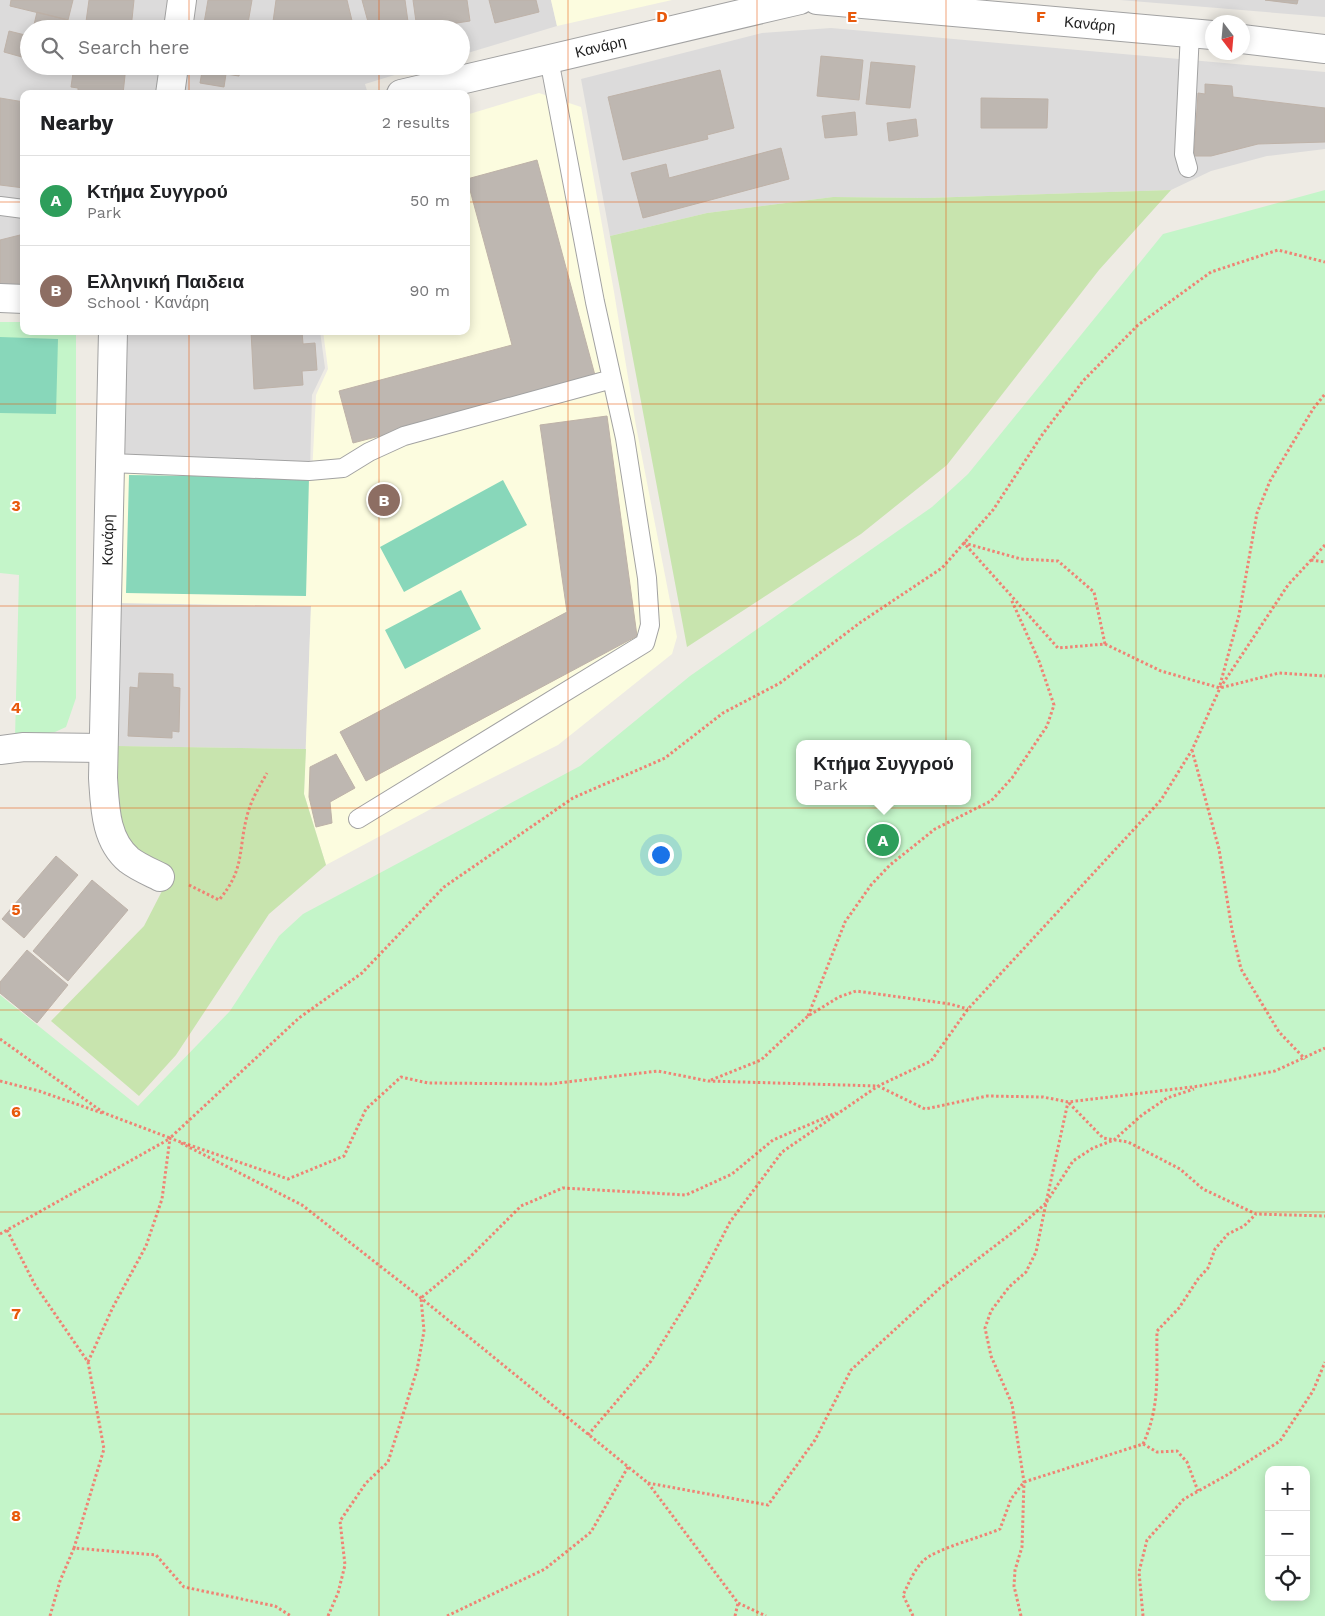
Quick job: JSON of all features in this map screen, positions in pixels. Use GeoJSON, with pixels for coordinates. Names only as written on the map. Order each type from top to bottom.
{"type":"FeatureCollection","features":[{"type":"Feature","properties":{"kind":"street"},"geometry":{"type":"LineString","coordinates":[[179,20],[182,0]]}},
{"type":"Feature","properties":{"kind":"street","name":"Κανάρη"},"geometry":{"type":"LineString","coordinates":[[418,90],[800,0]]}},
{"type":"Feature","properties":{"kind":"street","name":"Κανάρη"},"geometry":{"type":"LineString","coordinates":[[817,0],[1201,34]]}},
{"type":"Feature","properties":{"kind":"street"},"geometry":{"type":"LineString","coordinates":[[1250,40],[1325,48]]}},
{"type":"Feature","properties":{"kind":"street"},"geometry":{"type":"LineString","coordinates":[[171,90],[173,75]]}},
{"type":"Feature","properties":{"kind":"street"},"geometry":{"type":"LineString","coordinates":[[0,298],[20,299]]}},
{"type":"Feature","properties":{"kind":"street","name":"Κανάρη"},"geometry":{"type":"LineString","coordinates":[[113,335],[103,748],[104,802],[109,828],[118,849],[131,862],[160,877]]}},
{"type":"Feature","properties":{"kind":"street"},"geometry":{"type":"LineString","coordinates":[[0,750],[24,747],[103,748]]}},
{"type":"Feature","properties":{"kind":"lane"},"geometry":{"type":"LineString","coordinates":[[1188,168],[1184,154],[1201,34]]}},
{"type":"Feature","properties":{"kind":"lane"},"geometry":{"type":"LineString","coordinates":[[358,819],[645,643],[650,625],[647,578],[625,438],[587,263],[549,59]]}},
{"type":"Feature","properties":{"kind":"lane"},"geometry":{"type":"LineString","coordinates":[[0,206],[20,208]]}},
{"type":"Feature","properties":{"kind":"lane"},"geometry":{"type":"LineString","coordinates":[[110,463],[309,471],[343,468],[369,452],[404,436],[612,379]]}},
{"type":"Feature","properties":{"kind":"path"},"geometry":{"type":"LineString","coordinates":[[0,1234],[170,1138],[298,1018],[362,973],[444,887],[573,798],[665,758],[723,713],[780,683],[861,622],[942,568],[993,510],[1042,435],[1083,381],[1138,326],[1211,272],[1278,250],[1325,262]]}},
{"type":"Feature","properties":{"kind":"path"},"geometry":{"type":"LineString","coordinates":[[1220,688],[1239,615],[1257,513],[1270,480],[1313,408],[1325,394]]}},
{"type":"Feature","properties":{"kind":"path"},"geometry":{"type":"LineString","coordinates":[[964,543],[1010,596],[1035,620],[1058,648],[1105,644],[1161,671],[1220,688],[1279,673],[1325,676]]}},
{"type":"Feature","properties":{"kind":"path"},"geometry":{"type":"LineString","coordinates":[[964,543],[1020,559],[1058,561],[1094,592],[1105,644]]}},
{"type":"Feature","properties":{"kind":"path"},"geometry":{"type":"LineString","coordinates":[[588,1435],[651,1361],[696,1288],[730,1222],[782,1152],[878,1086],[931,1061],[968,1009],[1161,800],[1192,750],[1220,688],[1288,585],[1325,545]]}},
{"type":"Feature","properties":{"kind":"path"},"geometry":{"type":"LineString","coordinates":[[1311,560],[1325,562]]}},
{"type":"Feature","properties":{"kind":"path"},"geometry":{"type":"LineString","coordinates":[[808,1016],[846,922],[871,885],[890,865],[935,829],[991,801],[1012,778],[1047,726],[1054,705],[1039,661],[1010,596]]}},
{"type":"Feature","properties":{"kind":"path"},"geometry":{"type":"LineString","coordinates":[[1192,750],[1219,849],[1232,930],[1241,969],[1279,1032],[1305,1059]]}},
{"type":"Feature","properties":{"kind":"path"},"geometry":{"type":"LineString","coordinates":[[219,900],[232,885],[239,866],[247,817],[267,773]]}},
{"type":"Feature","properties":{"kind":"path"},"geometry":{"type":"LineString","coordinates":[[708,1082],[761,1060],[808,1016],[839,996],[856,991],[950,1004],[968,1009]]}},
{"type":"Feature","properties":{"kind":"path"},"geometry":{"type":"LineString","coordinates":[[0,1039],[104,1113],[170,1138],[302,1205],[421,1298],[648,1483],[738,1603],[766,1616]]}},
{"type":"Feature","properties":{"kind":"path"},"geometry":{"type":"LineString","coordinates":[[0,1082],[39,1091],[288,1179],[344,1156],[366,1109],[400,1077],[428,1083],[550,1084],[658,1071],[708,1082],[878,1086],[925,1109],[987,1096],[1043,1097],[1068,1102],[1200,1086],[1275,1070],[1305,1059],[1325,1048]]}},
{"type":"Feature","properties":{"kind":"path"},"geometry":{"type":"LineString","coordinates":[[648,1483],[768,1505],[815,1440],[851,1370],[940,1288],[1046,1203],[1073,1161],[1093,1148],[1114,1140],[1142,1115],[1167,1098],[1200,1086]]}},
{"type":"Feature","properties":{"kind":"path"},"geometry":{"type":"LineString","coordinates":[[1068,1102],[1103,1138],[1128,1142],[1151,1156],[1180,1169],[1203,1188],[1256,1214],[1325,1216]]}},
{"type":"Feature","properties":{"kind":"path"},"geometry":{"type":"LineString","coordinates":[[1021,1616],[1014,1586],[1015,1570],[1022,1547],[1024,1482],[1012,1404],[990,1356],[985,1328],[991,1311],[1009,1287],[1026,1272],[1036,1252],[1068,1102]]}},
{"type":"Feature","properties":{"kind":"path"},"geometry":{"type":"LineString","coordinates":[[421,1298],[468,1260],[521,1206],[563,1188],[686,1195],[732,1174],[773,1140],[843,1110]]}},
{"type":"Feature","properties":{"kind":"path"},"geometry":{"type":"LineString","coordinates":[[88,1362],[113,1307],[146,1246],[162,1199],[170,1138]]}},
{"type":"Feature","properties":{"kind":"path"},"geometry":{"type":"LineString","coordinates":[[1143,1444],[1151,1426],[1157,1396],[1157,1331],[1179,1308],[1198,1279],[1208,1268],[1215,1249],[1228,1234],[1244,1226],[1256,1214]]}},
{"type":"Feature","properties":{"kind":"path"},"geometry":{"type":"LineString","coordinates":[[7,1230],[35,1285],[88,1362],[104,1449],[74,1548],[50,1616]]}},
{"type":"Feature","properties":{"kind":"path"},"geometry":{"type":"LineString","coordinates":[[328,1616],[338,1592],[345,1565],[340,1521],[366,1483],[388,1462],[417,1370],[424,1331],[421,1298]]}},
{"type":"Feature","properties":{"kind":"path"},"geometry":{"type":"LineString","coordinates":[[1144,1616],[1139,1572],[1147,1540],[1184,1499],[1280,1441],[1313,1391],[1325,1362]]}},
{"type":"Feature","properties":{"kind":"path"},"geometry":{"type":"LineString","coordinates":[[913,1616],[903,1595],[912,1576],[924,1560],[945,1548],[975,1540],[1000,1529],[1010,1499],[1024,1482],[1143,1444],[1157,1452],[1178,1452],[1187,1462],[1198,1491]]}},
{"type":"Feature","properties":{"kind":"path"},"geometry":{"type":"LineString","coordinates":[[447,1616],[546,1569],[584,1538],[591,1532],[628,1467]]}},
{"type":"Feature","properties":{"kind":"path"},"geometry":{"type":"LineString","coordinates":[[74,1548],[156,1555],[184,1588],[275,1606],[291,1616]]}},
{"type":"Feature","properties":{"kind":"path"},"geometry":{"type":"LineString","coordinates":[[735,1616],[738,1603]]}},
{"type":"Feature","properties":{"kind":"shaded area"},"geometry":{"type":"Polygon","coordinates":[[[0,0],[551,0],[557,26],[470,52],[470,20],[20,20],[20,75],[394,75],[365,84],[367,90],[20,90],[20,289],[0,288],[0,0]]]}},
{"type":"Feature","properties":{"kind":"shaded area"},"geometry":{"type":"Polygon","coordinates":[[[551,0],[672,0],[557,26],[551,0]]]}},
{"type":"Feature","properties":{"kind":"shaded area"},"geometry":{"type":"Polygon","coordinates":[[[1120,0],[1325,0],[1325,17],[1120,0]]]}},
{"type":"Feature","properties":{"kind":"shaded area"},"geometry":{"type":"Polygon","coordinates":[[[831,28],[1325,72],[1325,149],[1267,156],[1211,171],[1171,190],[926,198],[833,197],[707,213],[610,236],[581,79],[762,33],[831,28]]]}},
{"type":"Feature","properties":{"kind":"shaded area"},"geometry":{"type":"Polygon","coordinates":[[[539,93],[581,107],[636,426],[677,637],[672,654],[558,745],[444,802],[326,865],[304,794],[311,606],[117,603],[123,469],[312,475],[316,395],[328,369],[324,335],[470,335],[470,114],[539,93]]]}},
{"type":"Feature","properties":{"kind":"shaded area"},"geometry":{"type":"Polygon","coordinates":[[[124,335],[321,335],[325,368],[312,395],[310,472],[124,465],[124,335]]]}},
{"type":"Feature","properties":{"kind":"shaded area"},"geometry":{"type":"Polygon","coordinates":[[[117,603],[311,606],[306,749],[118,746],[117,603]]]}},
{"type":"Feature","properties":{"kind":"green space"},"geometry":{"type":"Polygon","coordinates":[[[1171,190],[1099,270],[947,465],[861,534],[687,647],[610,236],[707,213],[833,197],[926,198],[1171,190]]]}},
{"type":"Feature","properties":{"kind":"green space"},"geometry":{"type":"Polygon","coordinates":[[[1325,190],[1325,1616],[0,1616],[0,995],[138,1106],[230,1011],[279,936],[303,914],[580,766],[690,676],[932,507],[968,474],[1163,234],[1325,190]]]}},
{"type":"Feature","properties":{"kind":"green space"},"geometry":{"type":"Polygon","coordinates":[[[0,322],[20,322],[20,335],[76,335],[76,698],[66,727],[55,732],[15,738],[19,575],[0,573],[0,322]]]}},
{"type":"Feature","properties":{"kind":"green space"},"geometry":{"type":"Polygon","coordinates":[[[0,337],[58,339],[56,414],[0,413],[0,337]]]}},
{"type":"Feature","properties":{"kind":"green space"},"geometry":{"type":"Polygon","coordinates":[[[129,475],[309,478],[306,596],[126,593],[129,475]]]}},
{"type":"Feature","properties":{"kind":"green space"},"geometry":{"type":"Polygon","coordinates":[[[503,480],[527,525],[404,592],[380,547],[503,480]]]}},
{"type":"Feature","properties":{"kind":"green space"},"geometry":{"type":"Polygon","coordinates":[[[461,590],[481,629],[405,669],[385,630],[461,590]]]}},
{"type":"Feature","properties":{"kind":"green space"},"geometry":{"type":"Polygon","coordinates":[[[118,746],[306,749],[304,794],[326,865],[269,914],[176,1055],[139,1096],[51,1021],[144,926],[162,891],[111,850],[118,793],[118,746]]]}},
{"type":"Feature","properties":{"kind":"building"},"geometry":{"type":"Polygon","coordinates":[[[11,0],[73,0],[68,20],[10,6],[11,0]]]}},
{"type":"Feature","properties":{"kind":"building"},"geometry":{"type":"Polygon","coordinates":[[[89,0],[134,0],[132,20],[86,20],[89,0]]]}},
{"type":"Feature","properties":{"kind":"building"},"geometry":{"type":"Polygon","coordinates":[[[208,0],[252,0],[249,20],[205,20],[208,0]]]}},
{"type":"Feature","properties":{"kind":"building"},"geometry":{"type":"Polygon","coordinates":[[[276,0],[347,0],[352,20],[273,20],[276,0]]]}},
{"type":"Feature","properties":{"kind":"building"},"geometry":{"type":"Polygon","coordinates":[[[362,0],[405,0],[408,20],[368,20],[362,0]]]}},
{"type":"Feature","properties":{"kind":"building"},"geometry":{"type":"Polygon","coordinates":[[[413,0],[467,0],[470,20],[416,20],[413,0]]]}},
{"type":"Feature","properties":{"kind":"building"},"geometry":{"type":"Polygon","coordinates":[[[489,0],[536,0],[539,12],[495,23],[489,0]]]}},
{"type":"Feature","properties":{"kind":"building"},"geometry":{"type":"Polygon","coordinates":[[[1265,0],[1298,0],[1297,4],[1265,0]]]}},
{"type":"Feature","properties":{"kind":"building"},"geometry":{"type":"Polygon","coordinates":[[[37,12],[68,20],[35,20],[37,12]]]}},
{"type":"Feature","properties":{"kind":"building"},"geometry":{"type":"Polygon","coordinates":[[[9,31],[20,34],[20,56],[4,52],[9,31]]]}},
{"type":"Feature","properties":{"kind":"building"},"geometry":{"type":"Polygon","coordinates":[[[821,56],[863,60],[859,100],[817,96],[821,56]]]}},
{"type":"Feature","properties":{"kind":"building"},"geometry":{"type":"Polygon","coordinates":[[[871,62],[915,66],[910,108],[866,104],[871,62]]]}},
{"type":"Feature","properties":{"kind":"building"},"geometry":{"type":"Polygon","coordinates":[[[720,70],[734,128],[707,135],[708,139],[623,160],[608,97],[720,70]]]}},
{"type":"Feature","properties":{"kind":"building"},"geometry":{"type":"Polygon","coordinates":[[[73,75],[125,75],[123,90],[78,90],[78,88],[71,87],[73,75]]]}},
{"type":"Feature","properties":{"kind":"building"},"geometry":{"type":"Polygon","coordinates":[[[201,75],[226,75],[224,87],[200,83],[201,75]]]}},
{"type":"Feature","properties":{"kind":"building"},"geometry":{"type":"Polygon","coordinates":[[[1205,84],[1232,86],[1233,97],[1325,108],[1325,142],[1258,144],[1211,156],[1194,156],[1198,93],[1205,94],[1205,84]]]}},
{"type":"Feature","properties":{"kind":"building"},"geometry":{"type":"Polygon","coordinates":[[[0,98],[20,101],[20,188],[0,185],[0,98]]]}},
{"type":"Feature","properties":{"kind":"building"},"geometry":{"type":"Polygon","coordinates":[[[981,98],[1048,99],[1047,128],[981,128],[981,98]]]}},
{"type":"Feature","properties":{"kind":"building"},"geometry":{"type":"Polygon","coordinates":[[[855,112],[857,135],[825,138],[822,116],[855,112]]]}},
{"type":"Feature","properties":{"kind":"building"},"geometry":{"type":"Polygon","coordinates":[[[916,119],[918,136],[889,141],[887,123],[916,119]]]}},
{"type":"Feature","properties":{"kind":"building"},"geometry":{"type":"Polygon","coordinates":[[[781,148],[789,179],[643,218],[631,173],[666,164],[669,178],[781,148]]]}},
{"type":"Feature","properties":{"kind":"building"},"geometry":{"type":"Polygon","coordinates":[[[537,160],[596,379],[353,443],[339,391],[512,345],[470,190],[470,178],[537,160]]]}},
{"type":"Feature","properties":{"kind":"building"},"geometry":{"type":"Polygon","coordinates":[[[20,235],[20,286],[0,284],[0,240],[20,235]]]}},
{"type":"Feature","properties":{"kind":"building"},"geometry":{"type":"Polygon","coordinates":[[[251,335],[302,335],[303,344],[315,343],[317,370],[302,371],[303,385],[254,389],[251,335]]]}},
{"type":"Feature","properties":{"kind":"building"},"geometry":{"type":"Polygon","coordinates":[[[607,416],[637,636],[366,781],[340,732],[567,612],[540,425],[607,416]]]}},
{"type":"Feature","properties":{"kind":"building"},"geometry":{"type":"Polygon","coordinates":[[[139,673],[173,674],[173,687],[180,688],[179,732],[172,731],[172,738],[128,736],[130,687],[138,688],[139,673]]]}},
{"type":"Feature","properties":{"kind":"building"},"geometry":{"type":"Polygon","coordinates":[[[336,754],[355,788],[330,802],[332,823],[316,827],[309,797],[310,767],[336,754]]]}},
{"type":"Feature","properties":{"kind":"building"},"geometry":{"type":"Polygon","coordinates":[[[56,856],[78,875],[24,938],[2,919],[56,856]]]}},
{"type":"Feature","properties":{"kind":"building"},"geometry":{"type":"Polygon","coordinates":[[[92,880],[128,910],[68,981],[33,951],[92,880]]]}},
{"type":"Feature","properties":{"kind":"building"},"geometry":{"type":"Polygon","coordinates":[[[27,950],[68,985],[37,1023],[0,993],[0,982],[27,950]]]}},
{"type":"Feature","properties":{"kind":"place","name":"Ελληνική Παιδεια"},"geometry":{"type":"Point","coordinates":[384,500]}},
{"type":"Feature","properties":{"kind":"place","name":"Κτήμα Συγγρού"},"geometry":{"type":"Point","coordinates":[883,840]}}]}
